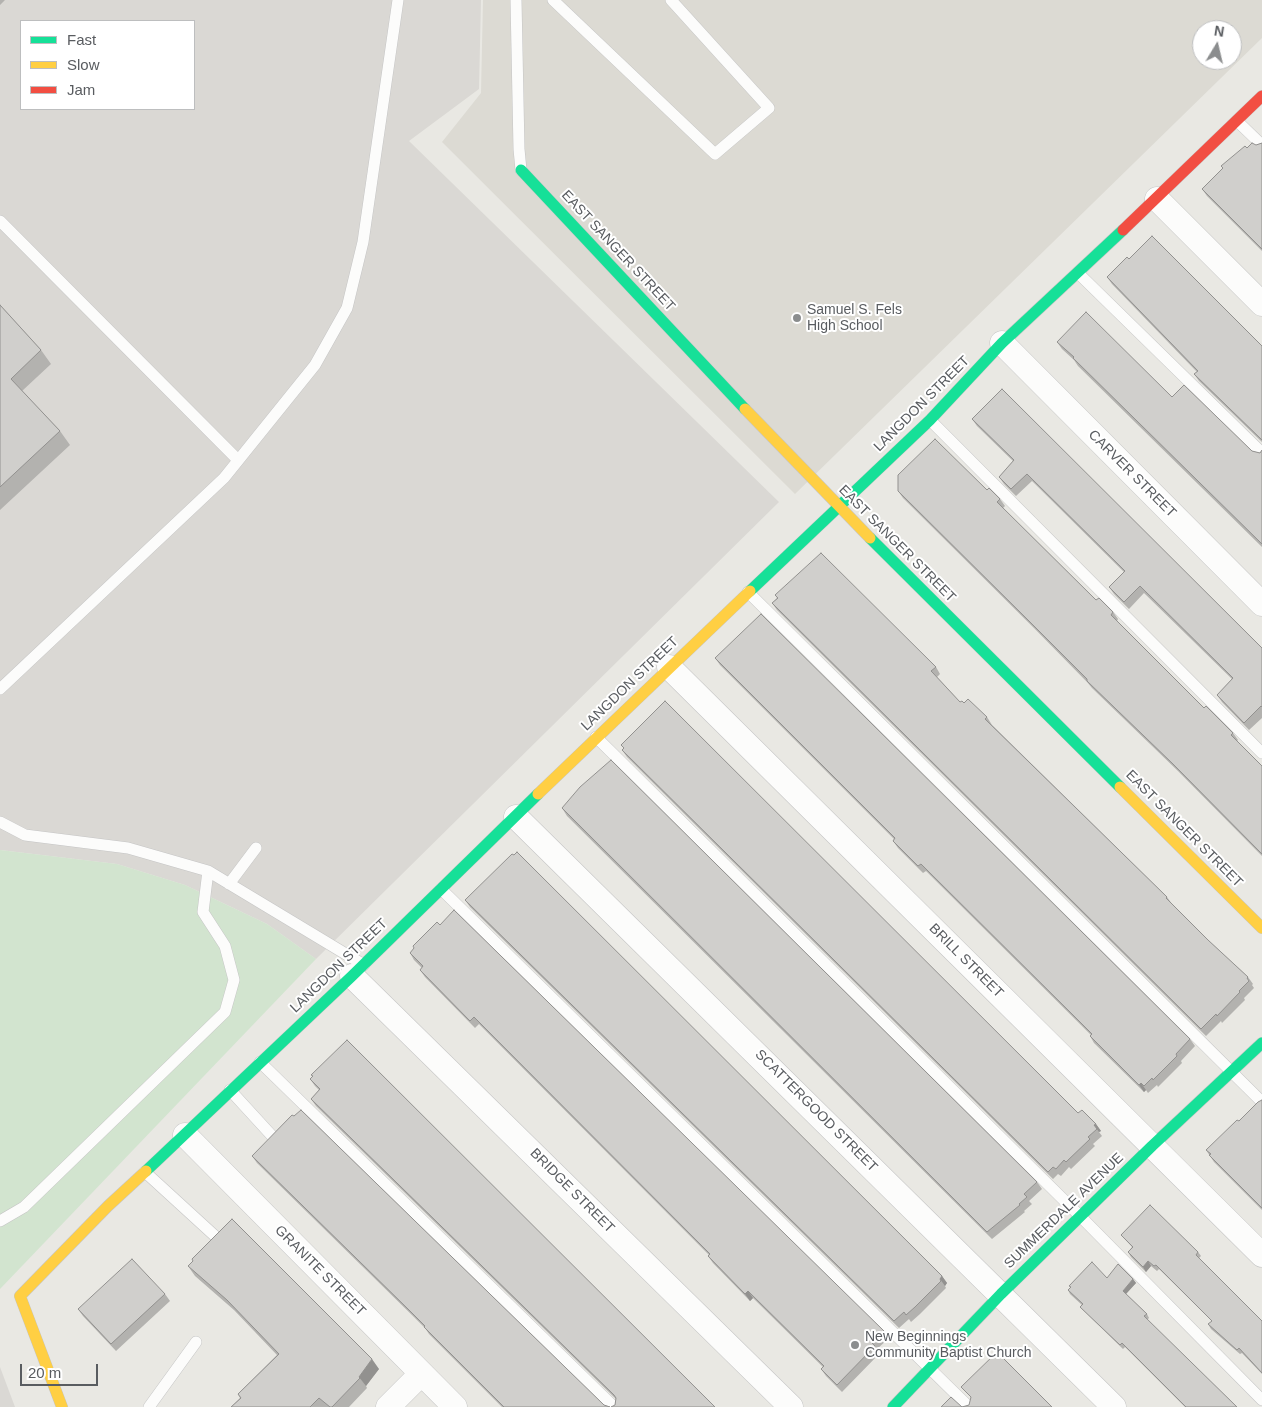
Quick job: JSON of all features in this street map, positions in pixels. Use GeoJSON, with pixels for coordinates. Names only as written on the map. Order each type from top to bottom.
{"type":"FeatureCollection","features":[{"type":"Feature","properties":{"kind":"street","name":"LANGDON STREET"},"geometry":{"type":"LineString","coordinates":[[62,1407],[20,1296],[108,1206],[186,1135],[230,1090],[358,970],[516,817],[596,737],[930,420],[1002,343],[1157,199],[1262,96]]}},
{"type":"Feature","properties":{"kind":"street","name":"EAST SANGER STREET"},"geometry":{"type":"LineString","coordinates":[[521,170],[838,508],[1262,928]]}},
{"type":"Feature","properties":{"kind":"street"},"geometry":{"type":"LineString","coordinates":[[1157,199],[1262,304]]}},
{"type":"Feature","properties":{"kind":"street","name":"CARVER STREET"},"geometry":{"type":"LineString","coordinates":[[1002,343],[1262,604]]}},
{"type":"Feature","properties":{"kind":"street","name":"BRILL STREET"},"geometry":{"type":"LineString","coordinates":[[669,667],[1262,1255]]}},
{"type":"Feature","properties":{"kind":"street","name":"SCATTERGOOD STREET"},"geometry":{"type":"LineString","coordinates":[[516,817],[1114,1407]]}},
{"type":"Feature","properties":{"kind":"street","name":"BRIDGE STREET"},"geometry":{"type":"LineString","coordinates":[[358,970],[791,1407]]}},
{"type":"Feature","properties":{"kind":"street","name":"SUMMERDALE AVENUE"},"geometry":{"type":"LineString","coordinates":[[893,1407],[1001,1294],[1152,1146],[1262,1044]]}},
{"type":"Feature","properties":{"kind":"street","name":"GRANITE STREET"},"geometry":{"type":"LineString","coordinates":[[186,1135],[455,1407]]}},
{"type":"Feature","properties":{"kind":"street"},"geometry":{"type":"LineString","coordinates":[[388,1407],[421,1374]]}},
{"type":"Feature","properties":{"kind":"lane"},"geometry":{"type":"LineString","coordinates":[[0,689],[224,478],[315,365],[346,308],[363,242],[398,0]]}},
{"type":"Feature","properties":{"kind":"lane"},"geometry":{"type":"LineString","coordinates":[[516,0],[521,170]]}},
{"type":"Feature","properties":{"kind":"lane"},"geometry":{"type":"LineString","coordinates":[[553,0],[714,154],[769,108],[671,0]]}},
{"type":"Feature","properties":{"kind":"lane"},"geometry":{"type":"LineString","coordinates":[[1236,120],[1262,145]]}},
{"type":"Feature","properties":{"kind":"lane"},"geometry":{"type":"LineString","coordinates":[[0,221],[238,460]]}},
{"type":"Feature","properties":{"kind":"lane"},"geometry":{"type":"LineString","coordinates":[[1078,273],[1262,453]]}},
{"type":"Feature","properties":{"kind":"lane"},"geometry":{"type":"LineString","coordinates":[[930,420],[1262,754]]}},
{"type":"Feature","properties":{"kind":"lane"},"geometry":{"type":"LineString","coordinates":[[748,592],[1262,1102]]}},
{"type":"Feature","properties":{"kind":"lane"},"geometry":{"type":"LineString","coordinates":[[596,737],[1081,1217],[1262,1400]]}},
{"type":"Feature","properties":{"kind":"lane"},"geometry":{"type":"LineString","coordinates":[[0,822],[25,835],[128,848],[208,871],[358,970]]}},
{"type":"Feature","properties":{"kind":"lane"},"geometry":{"type":"LineString","coordinates":[[229,884],[256,848]]}},
{"type":"Feature","properties":{"kind":"lane"},"geometry":{"type":"LineString","coordinates":[[0,1221],[24,1207],[225,1012],[234,980],[226,946],[203,912],[208,871]]}},
{"type":"Feature","properties":{"kind":"lane"},"geometry":{"type":"LineString","coordinates":[[441,889],[969,1407]]}},
{"type":"Feature","properties":{"kind":"lane"},"geometry":{"type":"LineString","coordinates":[[260,1062],[614,1407]]}},
{"type":"Feature","properties":{"kind":"lane"},"geometry":{"type":"LineString","coordinates":[[230,1090],[273,1137]]}},
{"type":"Feature","properties":{"kind":"lane"},"geometry":{"type":"LineString","coordinates":[[145,1172],[215,1236]]}},
{"type":"Feature","properties":{"kind":"lane"},"geometry":{"type":"LineString","coordinates":[[149,1407],[196,1342]]}},
{"type":"Feature","properties":{"kind":"shaded area"},"geometry":{"type":"Polygon","coordinates":[[[0,0],[481,0],[479,89],[409,141],[779,502],[316,959],[267,924],[185,885],[117,864],[0,850],[0,0]]]}},
{"type":"Feature","properties":{"kind":"shaded area","name":"Samuel S. Fels High School"},"geometry":{"type":"Polygon","coordinates":[[[483,0],[1262,0],[1262,38],[1242,58],[1242,20],[1192,20],[1192,70],[1229,70],[795,494],[442,142],[481,93],[483,0]]]}},
{"type":"Feature","properties":{"kind":"shaded area"},"geometry":{"type":"Polygon","coordinates":[[[0,1367],[15,1407],[0,1407],[0,1367]]]}},
{"type":"Feature","properties":{"kind":"green space"},"geometry":{"type":"Polygon","coordinates":[[[0,850],[117,864],[185,885],[267,924],[316,959],[0,1289],[0,850]]]}},
{"type":"Feature","properties":{"kind":"building"},"geometry":{"type":"Polygon","coordinates":[[[1252,143],[1256,145],[1262,143],[1262,249],[1202,189],[1223,168],[1221,166],[1245,146],[1247,148],[1252,143]]]}},
{"type":"Feature","properties":{"kind":"building"},"geometry":{"type":"Polygon","coordinates":[[[1152,236],[1262,346],[1262,440],[1194,374],[1198,371],[1107,277],[1127,257],[1129,259],[1152,236]]]}},
{"type":"Feature","properties":{"kind":"building"},"geometry":{"type":"Polygon","coordinates":[[[0,305],[41,350],[11,379],[60,431],[0,487],[0,305]]]}},
{"type":"Feature","properties":{"kind":"building"},"geometry":{"type":"Polygon","coordinates":[[[1086,312],[1172,397],[1184,385],[1252,451],[1260,453],[1262,450],[1262,544],[1057,342],[1086,312]]]}},
{"type":"Feature","properties":{"kind":"building"},"geometry":{"type":"Polygon","coordinates":[[[1002,389],[1262,648],[1262,707],[1244,723],[1217,695],[1233,678],[1140,586],[1124,602],[1109,587],[1125,571],[1027,474],[1011,489],[999,477],[1014,460],[972,419],[1002,389]]]}},
{"type":"Feature","properties":{"kind":"building"},"geometry":{"type":"Polygon","coordinates":[[[935,439],[987,490],[989,488],[1000,499],[997,502],[1096,600],[1099,598],[1113,612],[1111,615],[1204,708],[1206,706],[1233,733],[1231,735],[1262,766],[1262,854],[898,491],[898,475],[935,439]]]}},
{"type":"Feature","properties":{"kind":"building"},"geometry":{"type":"Polygon","coordinates":[[[821,553],[936,667],[931,671],[960,702],[964,703],[968,699],[987,717],[985,719],[1167,897],[1208,940],[1248,977],[1249,981],[1217,1016],[1216,1014],[1201,1029],[772,603],[778,598],[775,595],[821,553]]]}},
{"type":"Feature","properties":{"kind":"building"},"geometry":{"type":"Polygon","coordinates":[[[761,614],[1190,1039],[1176,1054],[1177,1056],[1153,1080],[1152,1078],[1144,1086],[1141,1083],[1139,1085],[1090,1036],[1092,1034],[921,864],[918,866],[893,841],[895,838],[715,658],[761,614]]]}},
{"type":"Feature","properties":{"kind":"building"},"geometry":{"type":"Polygon","coordinates":[[[665,701],[1078,1113],[1082,1110],[1096,1124],[1094,1125],[1097,1129],[1088,1137],[1090,1139],[1066,1162],[1064,1160],[1056,1169],[1053,1167],[1048,1172],[622,750],[624,748],[621,745],[665,701]]]}},
{"type":"Feature","properties":{"kind":"building"},"geometry":{"type":"Polygon","coordinates":[[[611,760],[1037,1182],[1024,1194],[1027,1197],[1020,1205],[987,1232],[562,808],[580,787],[611,760]]]}},
{"type":"Feature","properties":{"kind":"building"},"geometry":{"type":"Polygon","coordinates":[[[517,852],[942,1276],[941,1281],[906,1315],[904,1312],[894,1321],[465,900],[512,854],[514,855],[517,852]]]}},
{"type":"Feature","properties":{"kind":"building"},"geometry":{"type":"Polygon","coordinates":[[[454,910],[884,1331],[872,1343],[875,1346],[837,1385],[821,1369],[824,1366],[748,1291],[745,1294],[708,1256],[710,1254],[474,1017],[470,1021],[420,970],[423,966],[410,953],[414,948],[413,946],[437,922],[440,925],[454,910]]]}},
{"type":"Feature","properties":{"kind":"building"},"geometry":{"type":"Polygon","coordinates":[[[347,1040],[715,1407],[611,1407],[615,1405],[616,1398],[614,1395],[311,1099],[320,1089],[310,1079],[313,1076],[311,1075],[347,1040]]]}},
{"type":"Feature","properties":{"kind":"building"},"geometry":{"type":"Polygon","coordinates":[[[1262,1100],[1262,1208],[1206,1150],[1237,1120],[1239,1121],[1262,1100]]]}},
{"type":"Feature","properties":{"kind":"building"},"geometry":{"type":"Polygon","coordinates":[[[301,1110],[604,1405],[610,1407],[504,1407],[409,1310],[252,1156],[292,1115],[294,1116],[301,1110]]]}},
{"type":"Feature","properties":{"kind":"building"},"geometry":{"type":"Polygon","coordinates":[[[1150,1205],[1198,1252],[1196,1255],[1262,1321],[1262,1373],[1239,1348],[1237,1350],[1208,1324],[1212,1321],[1156,1265],[1154,1266],[1148,1261],[1143,1267],[1128,1252],[1133,1247],[1121,1235],[1150,1205]]]}},
{"type":"Feature","properties":{"kind":"building"},"geometry":{"type":"Polygon","coordinates":[[[232,1219],[372,1359],[360,1378],[332,1407],[319,1398],[310,1407],[231,1407],[241,1398],[238,1394],[279,1354],[227,1300],[188,1266],[193,1261],[192,1259],[232,1219]]]}},
{"type":"Feature","properties":{"kind":"building"},"geometry":{"type":"Polygon","coordinates":[[[132,1259],[165,1294],[111,1344],[78,1309],[132,1259]]]}},
{"type":"Feature","properties":{"kind":"building"},"geometry":{"type":"Polygon","coordinates":[[[1092,1262],[1107,1278],[1118,1264],[1133,1279],[1123,1291],[1147,1314],[1144,1316],[1237,1407],[1186,1407],[1122,1343],[1120,1345],[1080,1307],[1083,1304],[1068,1290],[1071,1287],[1069,1286],[1092,1262]]]}},
{"type":"Feature","properties":{"kind":"building"},"geometry":{"type":"Polygon","coordinates":[[[997,1352],[1052,1407],[962,1407],[969,1405],[971,1397],[961,1387],[997,1352]]]}},
{"type":"Feature","properties":{"kind":"building"},"geometry":{"type":"Polygon","coordinates":[[[951,1397],[962,1407],[941,1407],[951,1397]]]}},
{"type":"Feature","properties":{"kind":"traffic: fast"},"geometry":{"type":"LineString","coordinates":[[521,170],[745,409]]}},
{"type":"Feature","properties":{"kind":"traffic: fast"},"geometry":{"type":"LineString","coordinates":[[750,591],[930,420],[1002,343],[1123,230]]}},
{"type":"Feature","properties":{"kind":"traffic: fast"},"geometry":{"type":"LineString","coordinates":[[870,538],[1120,787]]}},
{"type":"Feature","properties":{"kind":"traffic: fast"},"geometry":{"type":"LineString","coordinates":[[146,1171],[352,976],[538,794]]}},
{"type":"Feature","properties":{"kind":"traffic: fast"},"geometry":{"type":"LineString","coordinates":[[893,1407],[1001,1294],[1152,1146],[1262,1043]]}},
{"type":"Feature","properties":{"kind":"traffic: slow"},"geometry":{"type":"LineString","coordinates":[[745,409],[870,538]]}},
{"type":"Feature","properties":{"kind":"traffic: slow"},"geometry":{"type":"LineString","coordinates":[[538,794],[750,591]]}},
{"type":"Feature","properties":{"kind":"traffic: slow"},"geometry":{"type":"LineString","coordinates":[[1120,787],[1262,928]]}},
{"type":"Feature","properties":{"kind":"traffic: slow"},"geometry":{"type":"LineString","coordinates":[[62,1407],[20,1296],[108,1206],[146,1171]]}},
{"type":"Feature","properties":{"kind":"traffic: jam"},"geometry":{"type":"LineString","coordinates":[[1123,230],[1262,96]]}},
{"type":"Feature","properties":{"kind":"place","name":"Samuel S. Fels High School"},"geometry":{"type":"Point","coordinates":[797,318]}},
{"type":"Feature","properties":{"kind":"place","name":"New Beginnings Community Baptist Church"},"geometry":{"type":"Point","coordinates":[855,1345]}}]}
